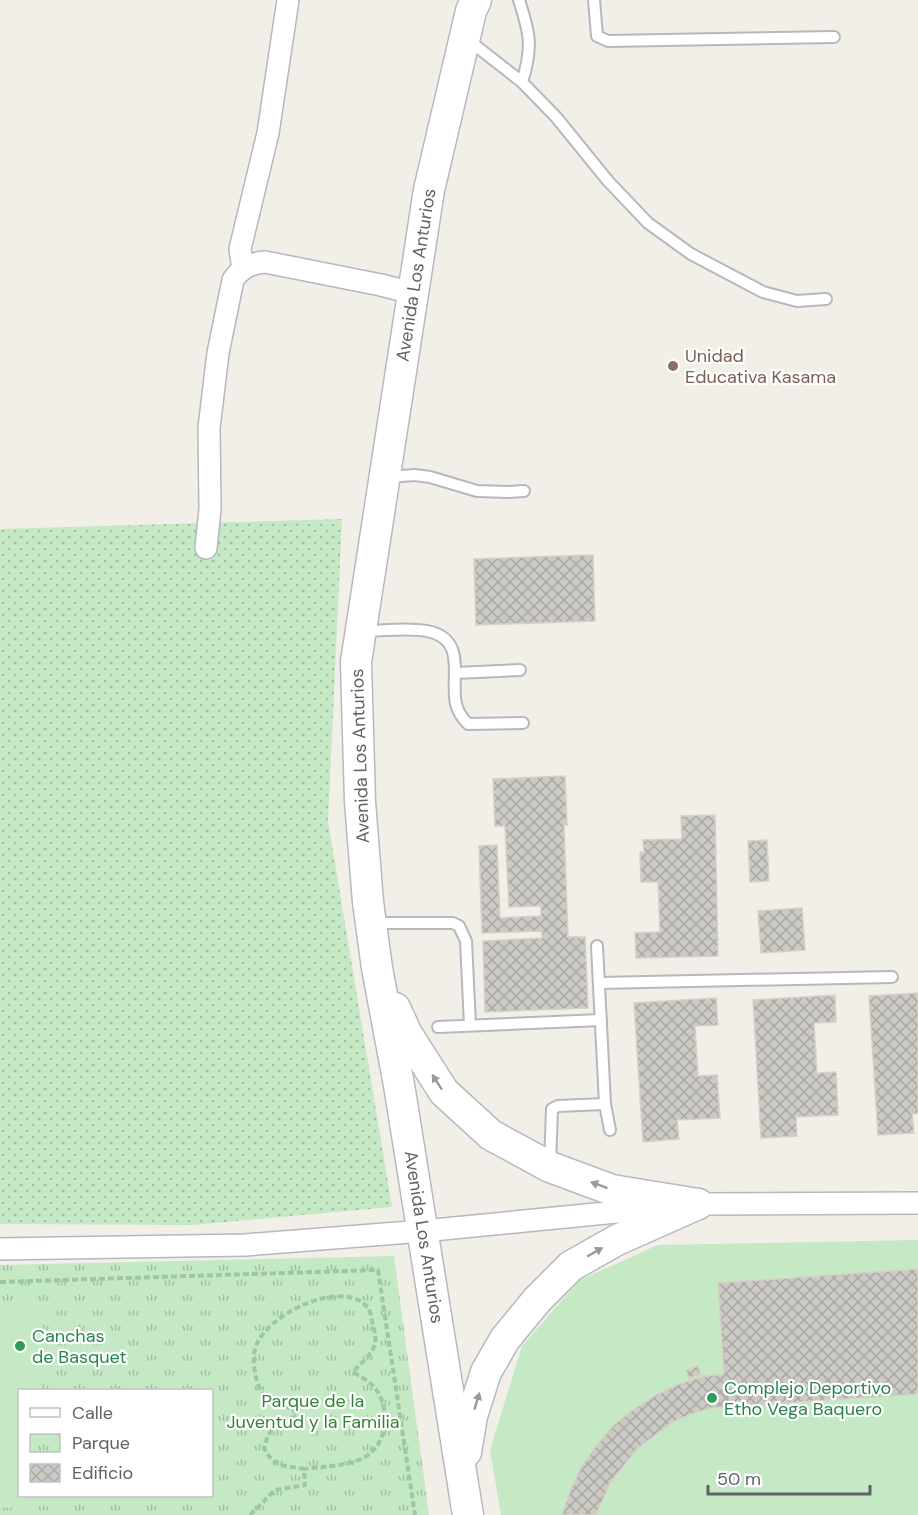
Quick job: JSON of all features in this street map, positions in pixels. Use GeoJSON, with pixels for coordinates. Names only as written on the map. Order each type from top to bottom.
{"type":"FeatureCollection","features":[{"type":"Feature","properties":{"kind":"street"},"geometry":{"type":"LineString","coordinates":[[243,269],[240,249],[268,133],[288,0]]}},
{"type":"Feature","properties":{"kind":"street","name":"Avenida Los Anturios"},"geometry":{"type":"LineString","coordinates":[[468,1515],[371,923],[360,791],[356,662],[429,190],[471,11],[476,0]]}},
{"type":"Feature","properties":{"kind":"street"},"geometry":{"type":"LineString","coordinates":[[206,548],[210,509],[209,428],[218,353],[233,280],[249,265],[265,262],[413,293]]}},
{"type":"Feature","properties":{"kind":"street"},"geometry":{"type":"LineString","coordinates":[[377,968],[407,1034],[444,1092],[491,1135],[550,1167],[612,1190],[698,1204]]}},
{"type":"Feature","properties":{"kind":"street"},"geometry":{"type":"LineString","coordinates":[[0,1249],[245,1245],[423,1231],[698,1204],[918,1203]]}},
{"type":"Feature","properties":{"kind":"street"},"geometry":{"type":"LineString","coordinates":[[462,1479],[472,1416],[486,1372],[505,1339],[537,1300],[572,1266],[617,1240],[698,1204]]}},
{"type":"Feature","properties":{"kind":"lane"},"geometry":{"type":"LineString","coordinates":[[519,0],[529,29],[529,60],[522,82]]}},
{"type":"Feature","properties":{"kind":"lane"},"geometry":{"type":"LineString","coordinates":[[594,0],[597,36],[608,41],[834,37]]}},
{"type":"Feature","properties":{"kind":"lane"},"geometry":{"type":"LineString","coordinates":[[465,37],[522,82],[556,117],[608,181],[648,223],[692,254],[763,291],[797,301],[826,299]]}},
{"type":"Feature","properties":{"kind":"lane"},"geometry":{"type":"LineString","coordinates":[[384,477],[415,475],[477,490],[524,491]]}},
{"type":"Feature","properties":{"kind":"lane"},"geometry":{"type":"LineString","coordinates":[[361,632],[417,630],[436,634],[444,639],[453,652],[456,703],[462,718],[468,724],[523,723]]}},
{"type":"Feature","properties":{"kind":"lane"},"geometry":{"type":"LineString","coordinates":[[456,673],[520,670]]}},
{"type":"Feature","properties":{"kind":"lane"},"geometry":{"type":"LineString","coordinates":[[371,923],[453,923],[459,926],[466,941],[470,1025]]}},
{"type":"Feature","properties":{"kind":"lane"},"geometry":{"type":"LineString","coordinates":[[597,946],[605,1104],[610,1130]]}},
{"type":"Feature","properties":{"kind":"lane"},"geometry":{"type":"LineString","coordinates":[[599,983],[892,977]]}},
{"type":"Feature","properties":{"kind":"lane"},"geometry":{"type":"LineString","coordinates":[[438,1027],[601,1020]]}},
{"type":"Feature","properties":{"kind":"lane"},"geometry":{"type":"LineString","coordinates":[[550,1167],[552,1109],[558,1106],[605,1104]]}},
{"type":"Feature","properties":{"kind":"path"},"geometry":{"type":"LineString","coordinates":[[0,1281],[378,1270],[415,1515]]}},
{"type":"Feature","properties":{"kind":"path"},"geometry":{"type":"LineString","coordinates":[[343,1295],[357,1300],[369,1309],[375,1332],[375,1343],[371,1353],[353,1372],[372,1385],[382,1400],[386,1419],[382,1440],[365,1457],[340,1466],[304,1469],[279,1465],[270,1459],[264,1448],[267,1434],[275,1426],[295,1417],[294,1409],[280,1406],[266,1398],[257,1386],[254,1363],[255,1347],[267,1329],[280,1317],[326,1297],[343,1295]]}},
{"type":"Feature","properties":{"kind":"path"},"geometry":{"type":"LineString","coordinates":[[250,1515],[275,1490],[305,1485],[304,1469]]}},
{"type":"Feature","properties":{"kind":"green space"},"geometry":{"type":"Polygon","coordinates":[[[342,519],[328,821],[392,1207],[193,1225],[0,1224],[0,529],[342,519]]]}},
{"type":"Feature","properties":{"kind":"green space","name":"Complejo Deportivo Etho Vega Baquero"},"geometry":{"type":"Polygon","coordinates":[[[918,1240],[918,1515],[501,1515],[490,1450],[522,1346],[580,1280],[658,1245],[918,1240]]]}},
{"type":"Feature","properties":{"kind":"green space","name":"Parque de la Juventud y la Familia"},"geometry":{"type":"Polygon","coordinates":[[[394,1256],[429,1515],[0,1515],[0,1265],[394,1256]]]}},
{"type":"Feature","properties":{"kind":"green space","name":"Canchas de Basquet"},"geometry":{"type":"Polygon","coordinates":[[[0,1301],[39,1301],[41,1389],[0,1392],[0,1301]]]}},
{"type":"Feature","properties":{"kind":"green space","name":"Canchas de Basquet"},"geometry":{"type":"Polygon","coordinates":[[[18,1408],[18,1497],[44,1497],[44,1506],[0,1508],[0,1409],[18,1408]]]}},
{"type":"Feature","properties":{"kind":"building"},"geometry":{"type":"Polygon","coordinates":[[[593,555],[595,621],[476,625],[474,559],[593,555]]]}},
{"type":"Feature","properties":{"kind":"building"},"geometry":{"type":"Polygon","coordinates":[[[565,776],[567,825],[564,825],[568,937],[585,937],[588,1008],[485,1012],[483,941],[542,938],[542,931],[482,933],[479,846],[497,845],[500,918],[541,916],[541,906],[509,907],[505,826],[495,826],[493,779],[565,776]]]}},
{"type":"Feature","properties":{"kind":"building"},"geometry":{"type":"Polygon","coordinates":[[[715,815],[718,956],[636,958],[635,933],[660,932],[658,882],[641,882],[640,852],[644,852],[643,840],[682,839],[681,816],[715,815]]]}},
{"type":"Feature","properties":{"kind":"building"},"geometry":{"type":"Polygon","coordinates":[[[767,840],[769,881],[750,882],[748,841],[767,840]]]}},
{"type":"Feature","properties":{"kind":"building"},"geometry":{"type":"Polygon","coordinates":[[[802,908],[805,950],[761,953],[758,911],[802,908]]]}},
{"type":"Feature","properties":{"kind":"building"},"geometry":{"type":"Polygon","coordinates":[[[918,993],[918,1113],[912,1114],[914,1133],[878,1135],[869,996],[918,993]]]}},
{"type":"Feature","properties":{"kind":"building"},"geometry":{"type":"Polygon","coordinates":[[[835,995],[836,1022],[814,1023],[817,1073],[836,1072],[838,1115],[796,1117],[797,1136],[761,1138],[753,1000],[835,995]]]}},
{"type":"Feature","properties":{"kind":"building"},"geometry":{"type":"Polygon","coordinates":[[[716,998],[718,1025],[695,1026],[698,1076],[717,1075],[720,1118],[677,1120],[679,1139],[643,1142],[634,1003],[716,998]]]}},
{"type":"Feature","properties":{"kind":"building"},"geometry":{"type":"Polygon","coordinates":[[[918,1269],[918,1394],[711,1408],[691,1414],[671,1423],[637,1449],[610,1483],[596,1515],[562,1515],[582,1466],[614,1425],[656,1395],[679,1384],[705,1376],[724,1374],[718,1283],[918,1269]]]}},
{"type":"Feature","properties":{"kind":"building"},"geometry":{"type":"Polygon","coordinates":[[[698,1366],[701,1375],[689,1378],[686,1370],[698,1366]]]}},
{"type":"Feature","properties":{"kind":"place","name":"Unidad Educativa Kasama"},"geometry":{"type":"Point","coordinates":[673,366]}},
{"type":"Feature","properties":{"kind":"place","name":"Canchas de Basquet"},"geometry":{"type":"Point","coordinates":[20,1346]}},
{"type":"Feature","properties":{"kind":"place","name":"Complejo Deportivo Etho Vega Baquero"},"geometry":{"type":"Point","coordinates":[712,1398]}}]}
